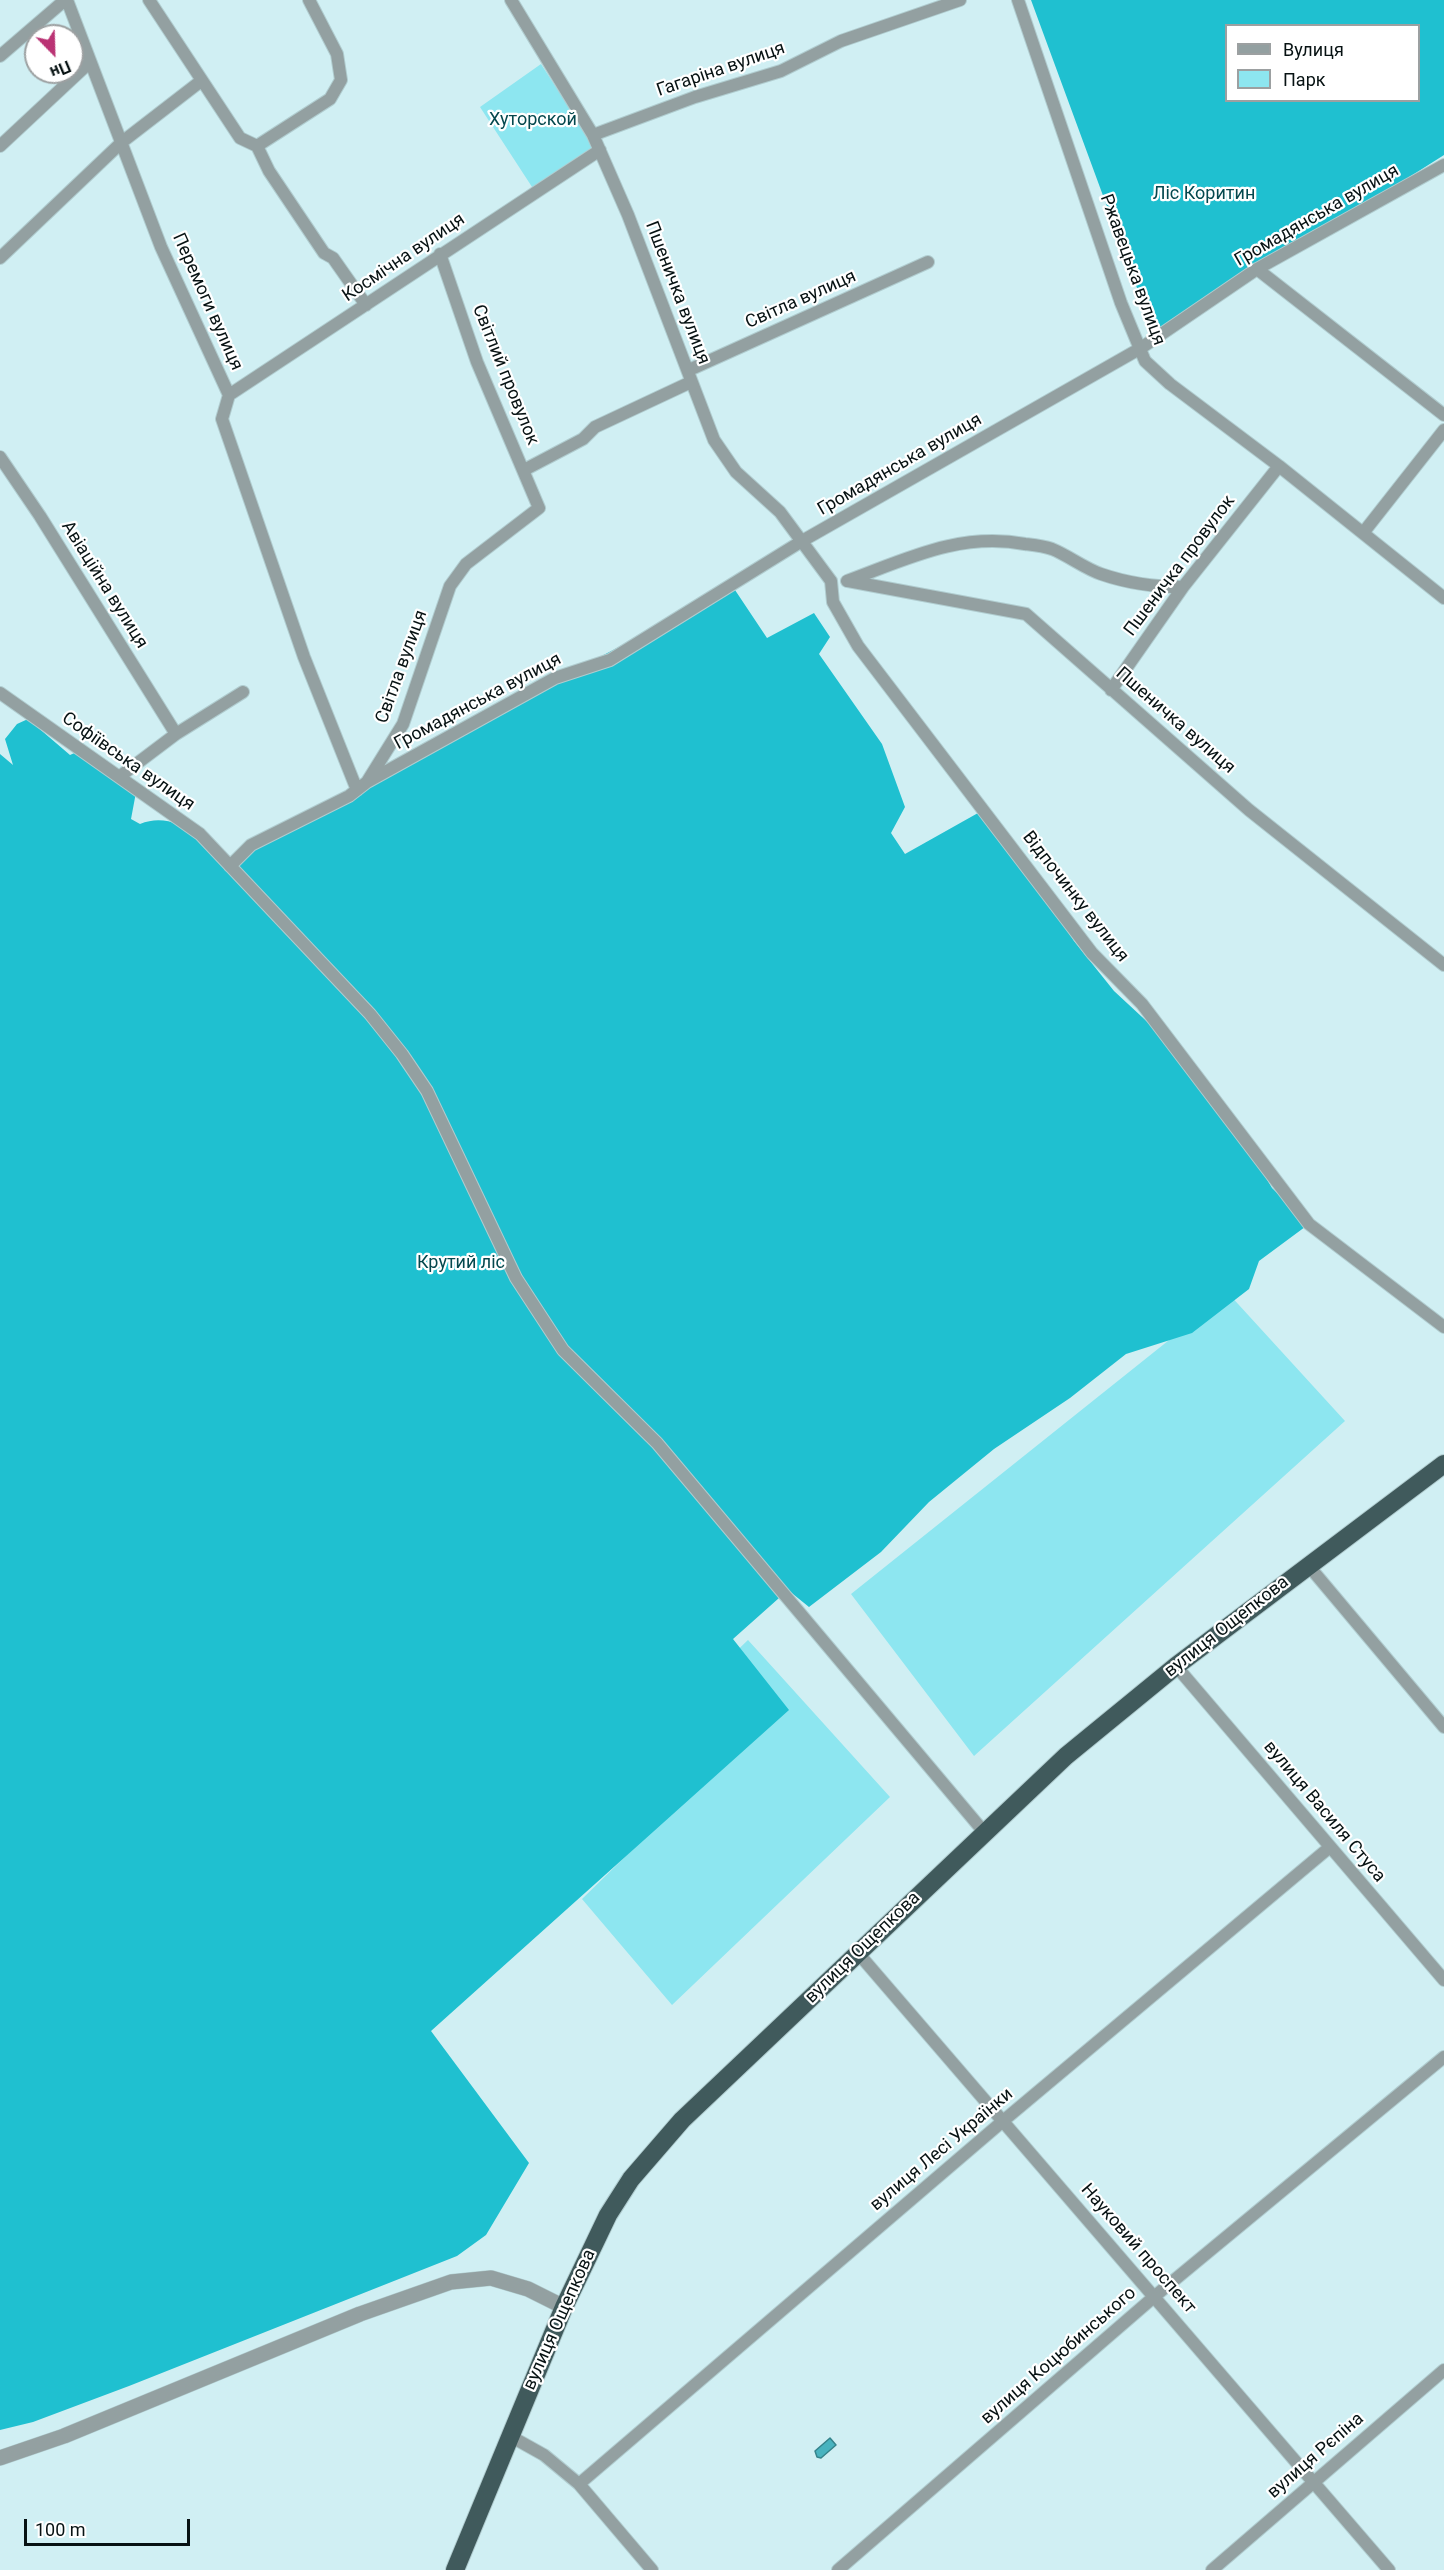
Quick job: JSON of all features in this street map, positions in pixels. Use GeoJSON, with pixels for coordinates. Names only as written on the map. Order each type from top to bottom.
{"type":"FeatureCollection","features":[{"type":"Feature","properties":{"kind":"highway","name":"вулиця Ощепкова"},"geometry":{"type":"LineString","coordinates":[[455,2570],[564,2307],[608,2215],[631,2179],[682,2120],[1066,1756],[1176,1666],[1444,1464]]}},
{"type":"Feature","properties":{"kind":"street"},"geometry":{"type":"LineString","coordinates":[[0,56],[66,0]]}},
{"type":"Feature","properties":{"kind":"street","name":"Перемоги вулиця"},"geometry":{"type":"LineString","coordinates":[[66,0],[162,247],[229,394],[222,419],[304,657],[362,786]]}},
{"type":"Feature","properties":{"kind":"street"},"geometry":{"type":"LineString","coordinates":[[148,0],[240,138],[257,146],[269,171],[324,253],[333,258],[366,305]]}},
{"type":"Feature","properties":{"kind":"street"},"geometry":{"type":"LineString","coordinates":[[257,146],[330,99],[341,80],[338,54],[309,0]]}},
{"type":"Feature","properties":{"kind":"street","name":"Пшеничка вулиця"},"geometry":{"type":"LineString","coordinates":[[511,0],[600,150],[628,215],[714,440],[736,472],[780,512],[831,581]]}},
{"type":"Feature","properties":{"kind":"street","name":"Гагаріна вулиця"},"geometry":{"type":"LineString","coordinates":[[593,135],[695,97],[781,70],[841,41],[960,0]]}},
{"type":"Feature","properties":{"kind":"street","name":"Ржавецька вулиця"},"geometry":{"type":"LineString","coordinates":[[1018,0],[1121,303],[1145,362],[1170,384],[1280,466],[1444,598]]}},
{"type":"Feature","properties":{"kind":"street"},"geometry":{"type":"LineString","coordinates":[[0,146],[90,62]]}},
{"type":"Feature","properties":{"kind":"street"},"geometry":{"type":"LineString","coordinates":[[0,258],[122,142],[201,81]]}},
{"type":"Feature","properties":{"kind":"street","name":"Космічна вулиця"},"geometry":{"type":"LineString","coordinates":[[229,394],[600,150]]}},
{"type":"Feature","properties":{"kind":"street","name":"Громадянська вулиця"},"geometry":{"type":"LineString","coordinates":[[362,786],[555,678],[610,660],[802,541],[1141,348],[1257,269],[1444,165]]}},
{"type":"Feature","properties":{"kind":"street","name":"Світлий провулок"},"geometry":{"type":"LineString","coordinates":[[440,254],[477,362],[539,508]]}},
{"type":"Feature","properties":{"kind":"street","name":"Світла вулиця"},"geometry":{"type":"LineString","coordinates":[[524,470],[583,439],[595,427],[690,376],[928,262]]}},
{"type":"Feature","properties":{"kind":"street"},"geometry":{"type":"LineString","coordinates":[[1257,269],[1444,415]]}},
{"type":"Feature","properties":{"kind":"street"},"geometry":{"type":"LineString","coordinates":[[1363,533],[1444,430]]}},
{"type":"Feature","properties":{"kind":"street","name":"Авіаційна вулиця"},"geometry":{"type":"LineString","coordinates":[[0,457],[46,526],[176,734]]}},
{"type":"Feature","properties":{"kind":"street","name":"Пшеничка провулок"},"geometry":{"type":"LineString","coordinates":[[1111,690],[1183,587],[1280,466]]}},
{"type":"Feature","properties":{"kind":"street","name":"Світла вулиця"},"geometry":{"type":"LineString","coordinates":[[362,786],[403,724],[450,586],[466,564],[539,508]]}},
{"type":"Feature","properties":{"kind":"street"},"geometry":{"type":"LineString","coordinates":[[831,581],[848,581],[884,565],[934,548],[978,541],[1010,541],[1050,548],[1101,574],[1146,584],[1183,587]]}},
{"type":"Feature","properties":{"kind":"street","name":"Відпочинку вулиця"},"geometry":{"type":"LineString","coordinates":[[831,581],[832,602],[858,646],[1092,953],[1142,1004],[1309,1224],[1444,1327]]}},
{"type":"Feature","properties":{"kind":"street","name":"Пшеничка вулиця"},"geometry":{"type":"LineString","coordinates":[[848,581],[1026,614],[1249,810],[1444,965]]}},
{"type":"Feature","properties":{"kind":"street"},"geometry":{"type":"LineString","coordinates":[[119,777],[176,734],[243,692]]}},
{"type":"Feature","properties":{"kind":"street","name":"Софіївська вулиця"},"geometry":{"type":"LineString","coordinates":[[0,693],[200,834],[370,1014],[402,1054],[427,1091],[516,1278],[563,1350],[657,1443],[984,1832]]}},
{"type":"Feature","properties":{"kind":"street"},"geometry":{"type":"LineString","coordinates":[[230,866],[251,845],[362,786]]}},
{"type":"Feature","properties":{"kind":"street"},"geometry":{"type":"LineString","coordinates":[[1308,1565],[1444,1727]]}},
{"type":"Feature","properties":{"kind":"street","name":"вулиця Василя Стуса"},"geometry":{"type":"LineString","coordinates":[[1176,1666],[1444,1980]]}},
{"type":"Feature","properties":{"kind":"street","name":"вулиця Лесі Українки"},"geometry":{"type":"LineString","coordinates":[[579,2484],[1003,2121],[1330,1847]]}},
{"type":"Feature","properties":{"kind":"street","name":"Науковий проспект"},"geometry":{"type":"LineString","coordinates":[[858,1953],[1315,2481],[1389,2570]]}},
{"type":"Feature","properties":{"kind":"street","name":"вулиця Коцюбинського"},"geometry":{"type":"LineString","coordinates":[[838,2570],[1155,2296],[1444,2057]]}},
{"type":"Feature","properties":{"kind":"street"},"geometry":{"type":"LineString","coordinates":[[0,2458],[64,2436],[360,2314],[451,2282],[491,2277],[528,2289],[564,2307]]}},
{"type":"Feature","properties":{"kind":"street","name":"вулиця Рєпіна"},"geometry":{"type":"LineString","coordinates":[[1212,2570],[1444,2370]]}},
{"type":"Feature","properties":{"kind":"street"},"geometry":{"type":"LineString","coordinates":[[510,2436],[544,2455],[579,2484],[652,2570]]}},
{"type":"Feature","properties":{"kind":"green space","name":"Ліс Коритин"},"geometry":{"type":"Polygon","coordinates":[[[1031,0],[1444,0],[1444,155],[1167,331],[1151,326],[1031,0]]]}},
{"type":"Feature","properties":{"kind":"green space","name":"Хуторской"},"geometry":{"type":"Polygon","coordinates":[[[541,64],[596,149],[534,190],[480,107],[541,64]]]}},
{"type":"Feature","properties":{"kind":"green space","name":"Крутий ліс"},"geometry":{"type":"Polygon","coordinates":[[[733,587],[767,638],[814,613],[830,637],[819,654],[882,744],[905,807],[891,833],[905,854],[978,813],[1036,882],[1074,941],[1114,991],[1169,1042],[1242,1137],[1272,1188],[1309,1224],[1259,1261],[1249,1289],[1192,1333],[1126,1354],[1070,1398],[994,1449],[929,1502],[881,1552],[809,1607],[788,1590],[733,1639],[789,1710],[431,2031],[529,2163],[486,2235],[457,2256],[129,2386],[33,2422],[0,2430],[0,754],[13,765],[5,739],[17,724],[28,719],[70,755],[81,750],[137,787],[131,819],[140,824],[153,820],[177,824],[210,846],[228,865],[377,774],[733,587]]]}},
{"type":"Feature","properties":{"kind":"green space"},"geometry":{"type":"Polygon","coordinates":[[[1228,1293],[1345,1421],[974,1756],[851,1594],[1228,1293]]]}},
{"type":"Feature","properties":{"kind":"green space"},"geometry":{"type":"Polygon","coordinates":[[[748,1640],[890,1797],[672,2005],[582,1899],[677,1806],[650,1734],[748,1640]]]}},
{"type":"Feature","properties":{"kind":"shaded area"},"geometry":{"type":"Polygon","coordinates":[[[830,2438],[836,2445],[821,2458],[817,2457],[815,2451],[830,2438]]]}}]}
